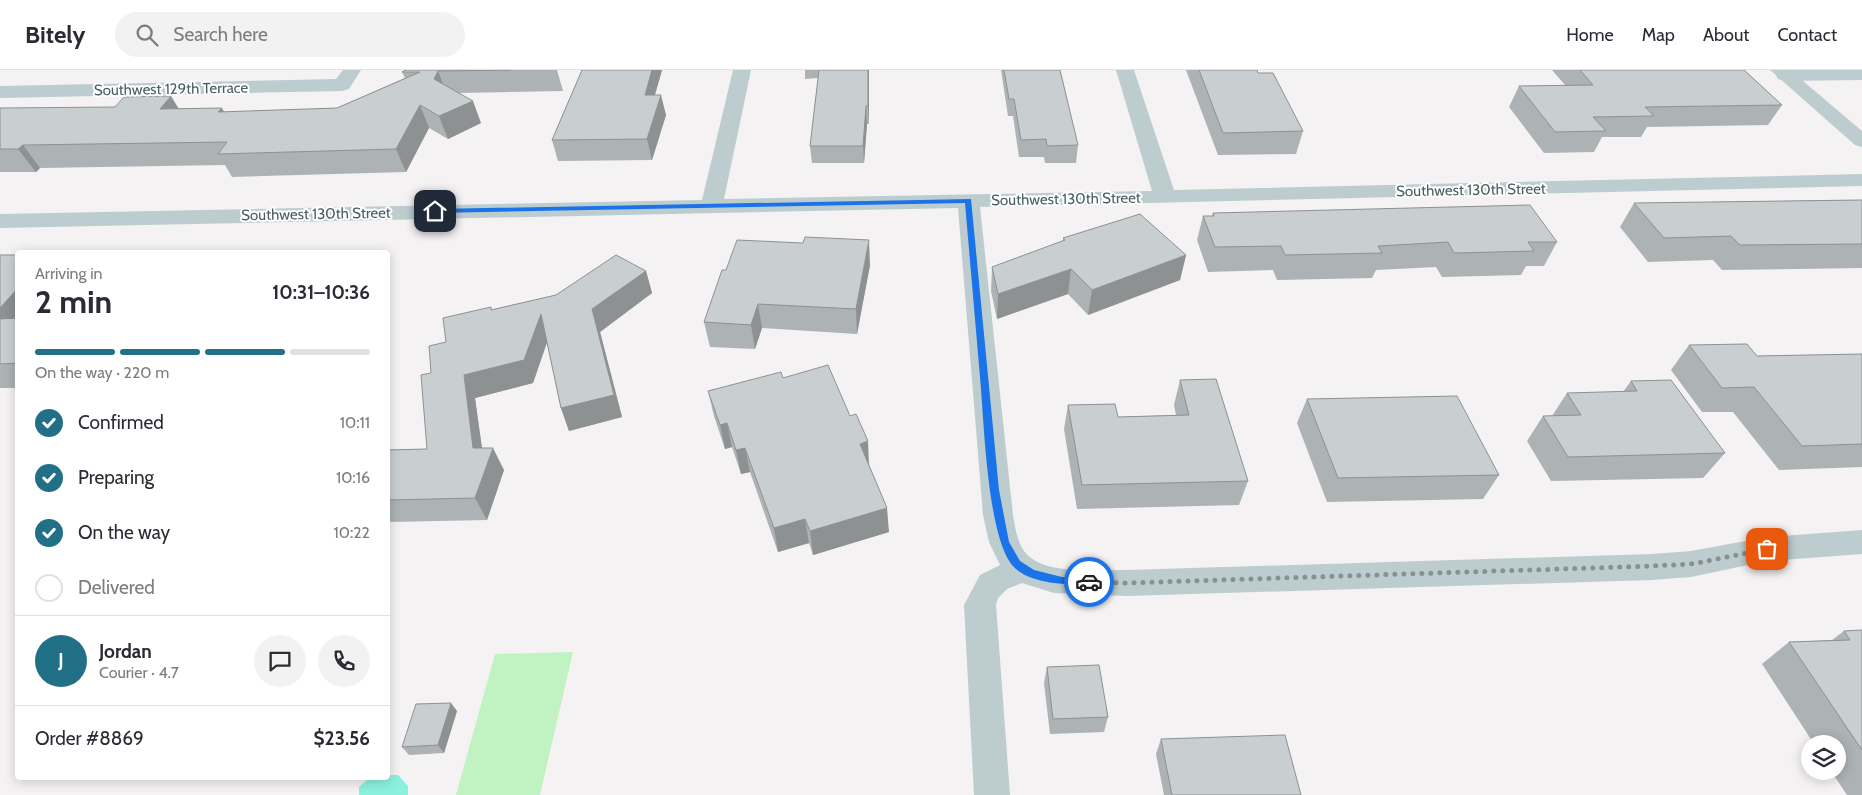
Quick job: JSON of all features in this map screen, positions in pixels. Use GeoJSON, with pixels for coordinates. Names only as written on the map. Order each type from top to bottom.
{"type":"FeatureCollection","features":[{"type":"Feature","properties":{"kind":"street"},"geometry":{"type":"LineString","coordinates":[[712,205],[742,70]]}},
{"type":"Feature","properties":{"kind":"street"},"geometry":{"type":"LineString","coordinates":[[1125,70],[1165,197]]}},
{"type":"Feature","properties":{"kind":"street"},"geometry":{"type":"LineString","coordinates":[[1782,72],[1862,74]]}},
{"type":"Feature","properties":{"kind":"street"},"geometry":{"type":"LineString","coordinates":[[1782,72],[1862,141]]}},
{"type":"Feature","properties":{"kind":"street","name":"Southwest 129th Terrace"},"geometry":{"type":"LineString","coordinates":[[0,92],[346,78]]}},
{"type":"Feature","properties":{"kind":"street","name":"Southwest 130th Street"},"geometry":{"type":"LineString","coordinates":[[0,221],[1165,197],[1862,180]]}},
{"type":"Feature","properties":{"kind":"street"},"geometry":{"type":"LineString","coordinates":[[968,201],[994,490],[1005,542],[1016,564],[1024,570],[1041,577],[1062,580],[1127,583],[1673,565],[1767,549],[1862,542]]}},
{"type":"Feature","properties":{"kind":"street"},"geometry":{"type":"LineString","coordinates":[[992,795],[980,605],[984,591],[996,578],[1024,570]]}},
{"type":"Feature","properties":{"kind":"shaded area"},"geometry":{"type":"Polygon","coordinates":[[[573,652],[540,795],[456,795],[495,654],[573,652]]]}},
{"type":"Feature","properties":{"kind":"shaded area"},"geometry":{"type":"Polygon","coordinates":[[[390,775],[398,775],[408,786],[408,795],[359,795],[359,787],[367,780],[390,780],[390,775]]]}},
{"type":"Feature","properties":{"kind":"building"},"geometry":{"type":"Polygon","coordinates":[[[406,70],[511,70],[438,71],[434,79],[473,101],[439,116],[420,105],[396,149],[218,154],[227,142],[23,145],[18,149],[0,149],[0,108],[115,107],[124,97],[171,96],[160,109],[222,108],[218,112],[337,108],[420,72],[402,72],[406,70]]]}},
{"type":"Feature","properties":{"kind":"building"},"geometry":{"type":"Polygon","coordinates":[[[582,70],[652,70],[645,95],[661,95],[647,139],[552,140],[582,70]]]}},
{"type":"Feature","properties":{"kind":"building"},"geometry":{"type":"Polygon","coordinates":[[[819,70],[868,70],[868,106],[866,106],[863,146],[810,146],[819,70]]]}},
{"type":"Feature","properties":{"kind":"building"},"geometry":{"type":"Polygon","coordinates":[[[1004,70],[1060,70],[1078,145],[1047,146],[1046,139],[1021,140],[1014,99],[1009,99],[1004,70]]]}},
{"type":"Feature","properties":{"kind":"building"},"geometry":{"type":"Polygon","coordinates":[[[1199,70],[1257,70],[1258,73],[1273,73],[1303,131],[1223,133],[1199,70]]]}},
{"type":"Feature","properties":{"kind":"building"},"geometry":{"type":"Polygon","coordinates":[[[1580,70],[1744,70],[1782,105],[1645,107],[1654,116],[1593,117],[1606,131],[1555,132],[1519,86],[1593,85],[1580,70]]]}},
{"type":"Feature","properties":{"kind":"building"},"geometry":{"type":"Polygon","coordinates":[[[1862,200],[1862,244],[1740,245],[1731,236],[1664,238],[1634,203],[1862,200]]]}},
{"type":"Feature","properties":{"kind":"building"},"geometry":{"type":"Polygon","coordinates":[[[1530,205],[1557,242],[1528,242],[1534,251],[1454,253],[1448,242],[1378,246],[1382,253],[1285,255],[1281,246],[1215,247],[1203,216],[1214,216],[1213,213],[1530,205]]]}},
{"type":"Feature","properties":{"kind":"building"},"geometry":{"type":"Polygon","coordinates":[[[1140,214],[1186,255],[1092,290],[1071,269],[998,294],[992,267],[1065,240],[1063,238],[1140,214]]]}},
{"type":"Feature","properties":{"kind":"building"},"geometry":{"type":"Polygon","coordinates":[[[805,237],[869,240],[856,309],[758,304],[751,325],[704,322],[722,270],[726,270],[737,240],[803,243],[805,237]]]}},
{"type":"Feature","properties":{"kind":"building"},"geometry":{"type":"Polygon","coordinates":[[[0,255],[15,255],[15,291],[0,308],[0,255]]]}},
{"type":"Feature","properties":{"kind":"building"},"geometry":{"type":"Polygon","coordinates":[[[616,255],[646,271],[592,309],[614,395],[561,408],[541,314],[524,360],[464,375],[473,448],[493,448],[475,498],[390,500],[390,450],[427,449],[421,375],[431,373],[429,346],[446,342],[443,318],[491,307],[491,310],[556,295],[616,255]]]}},
{"type":"Feature","properties":{"kind":"building"},"geometry":{"type":"Polygon","coordinates":[[[15,318],[15,363],[0,364],[0,319],[15,318]]]}},
{"type":"Feature","properties":{"kind":"building"},"geometry":{"type":"Polygon","coordinates":[[[1747,344],[1757,356],[1862,354],[1862,444],[1802,446],[1754,387],[1722,388],[1689,345],[1747,344]]]}},
{"type":"Feature","properties":{"kind":"building"},"geometry":{"type":"Polygon","coordinates":[[[828,365],[850,416],[856,414],[868,441],[860,444],[887,508],[810,531],[805,519],[774,528],[745,448],[736,450],[727,423],[720,425],[708,391],[781,372],[783,378],[828,365]]]}},
{"type":"Feature","properties":{"kind":"building"},"geometry":{"type":"Polygon","coordinates":[[[1216,379],[1248,481],[1082,485],[1068,405],[1115,404],[1118,417],[1189,415],[1180,380],[1216,379]]]}},
{"type":"Feature","properties":{"kind":"building"},"geometry":{"type":"Polygon","coordinates":[[[1671,380],[1725,453],[1568,457],[1543,416],[1581,415],[1567,393],[1637,391],[1631,381],[1671,380]]]}},
{"type":"Feature","properties":{"kind":"building"},"geometry":{"type":"Polygon","coordinates":[[[1457,396],[1499,475],[1338,478],[1307,399],[1457,396]]]}},
{"type":"Feature","properties":{"kind":"building"},"geometry":{"type":"Polygon","coordinates":[[[1862,630],[1862,750],[1789,642],[1850,640],[1844,631],[1862,630]]]}},
{"type":"Feature","properties":{"kind":"building"},"geometry":{"type":"Polygon","coordinates":[[[1099,665],[1108,717],[1053,719],[1047,667],[1099,665]]]}},
{"type":"Feature","properties":{"kind":"building"},"geometry":{"type":"Polygon","coordinates":[[[451,703],[438,745],[402,747],[416,704],[451,703]]]}},
{"type":"Feature","properties":{"kind":"building"},"geometry":{"type":"Polygon","coordinates":[[[1285,735],[1301,795],[1172,795],[1161,739],[1285,735]]]}},
{"type":"Feature","properties":{"kind":"way so far"},"geometry":{"type":"LineString","coordinates":[[1089,582],[1127,583],[1673,565],[1691,564],[1767,549]]}},
{"type":"Feature","properties":{"kind":"route"},"geometry":{"type":"LineString","coordinates":[[435,211],[968,201],[994,490],[1000,525],[1007,549],[1016,564],[1032,574],[1062,580],[1089,582]]}}]}
